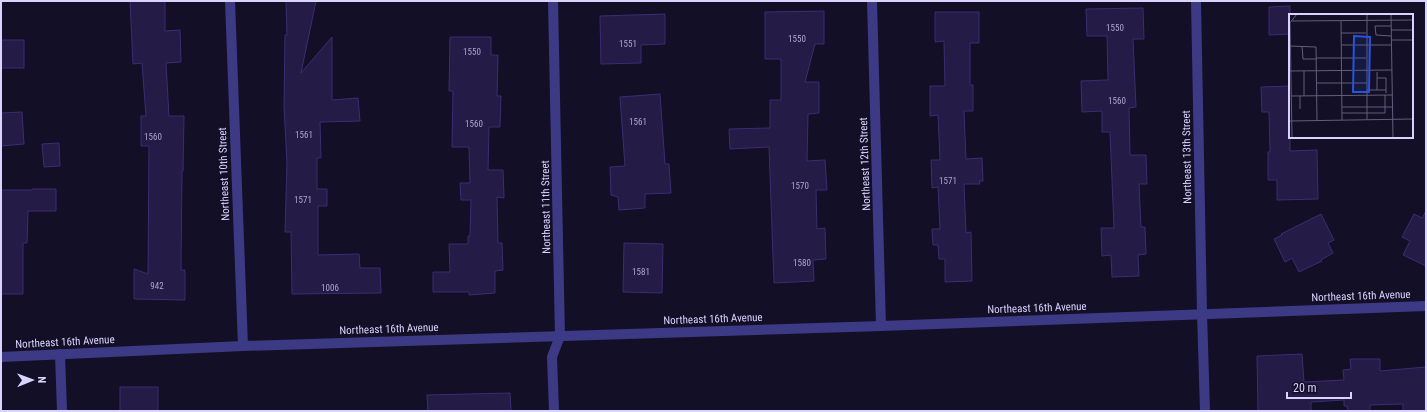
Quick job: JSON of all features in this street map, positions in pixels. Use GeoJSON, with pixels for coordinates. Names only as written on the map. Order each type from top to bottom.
{"type":"FeatureCollection","features":[{"type":"Feature","properties":{"kind":"street","name":"Northeast 10th Street"},"geometry":{"type":"LineString","coordinates":[[230,1],[242,346]]}},
{"type":"Feature","properties":{"kind":"street","name":"Northeast 11th Street"},"geometry":{"type":"LineString","coordinates":[[553,1],[560,336],[552,357],[554,411]]}},
{"type":"Feature","properties":{"kind":"street","name":"Northeast 12th Street"},"geometry":{"type":"LineString","coordinates":[[872,1],[881,326]]}},
{"type":"Feature","properties":{"kind":"street","name":"Northeast 13th Street"},"geometry":{"type":"LineString","coordinates":[[1196,1],[1205,411]]}},
{"type":"Feature","properties":{"kind":"street","name":"Northeast 16th Avenue"},"geometry":{"type":"LineString","coordinates":[[1,357],[242,346],[881,326],[1202,313],[1426,306]]}},
{"type":"Feature","properties":{"kind":"street"},"geometry":{"type":"LineString","coordinates":[[60,354],[62,411]]}},
{"type":"Feature","properties":{"kind":"building"},"geometry":{"type":"Polygon","coordinates":[[[130,1],[165,1],[165,31],[180,30],[181,62],[166,63],[169,116],[184,116],[181,270],[185,270],[185,300],[134,299],[134,269],[148,274],[149,146],[141,146],[141,116],[146,116],[142,63],[133,64],[130,1]]]}},
{"type":"Feature","properties":{"kind":"building"},"geometry":{"type":"Polygon","coordinates":[[[286,1],[316,1],[301,73],[332,37],[332,100],[358,98],[360,121],[320,122],[321,158],[317,158],[317,189],[327,189],[327,206],[318,206],[318,255],[359,254],[360,268],[380,268],[381,293],[292,294],[291,232],[285,232],[287,163],[284,106],[285,35],[287,35],[286,1]]]}},
{"type":"Feature","properties":{"kind":"building"},"geometry":{"type":"Polygon","coordinates":[[[1290,6],[1289,34],[1269,35],[1269,7],[1290,6]]]}},
{"type":"Feature","properties":{"kind":"building"},"geometry":{"type":"Polygon","coordinates":[[[1143,8],[1144,39],[1133,39],[1136,107],[1129,108],[1130,155],[1146,155],[1147,184],[1139,184],[1141,227],[1145,227],[1146,254],[1138,255],[1139,276],[1112,277],[1111,255],[1102,256],[1101,228],[1114,228],[1110,132],[1102,132],[1102,111],[1082,112],[1081,81],[1108,80],[1107,36],[1087,36],[1086,9],[1143,8]]]}},
{"type":"Feature","properties":{"kind":"building"},"geometry":{"type":"Polygon","coordinates":[[[824,11],[824,44],[815,44],[805,82],[819,82],[819,113],[808,114],[807,161],[825,160],[827,190],[816,190],[817,229],[825,228],[826,259],[813,260],[814,281],[774,283],[769,147],[730,149],[729,129],[770,128],[770,100],[781,100],[781,59],[765,59],[765,12],[824,11]]]}},
{"type":"Feature","properties":{"kind":"building"},"geometry":{"type":"Polygon","coordinates":[[[935,12],[979,12],[979,43],[970,43],[970,85],[973,85],[973,111],[964,111],[966,159],[982,158],[983,181],[979,181],[980,184],[964,184],[966,233],[971,232],[972,281],[945,282],[945,259],[939,259],[938,245],[933,245],[932,229],[940,229],[938,187],[932,188],[931,160],[940,160],[938,115],[930,116],[930,86],[945,86],[944,41],[935,42],[935,12]]]}},
{"type":"Feature","properties":{"kind":"building"},"geometry":{"type":"Polygon","coordinates":[[[665,14],[665,44],[641,45],[641,63],[601,64],[600,16],[665,14]]]}},
{"type":"Feature","properties":{"kind":"building"},"geometry":{"type":"Polygon","coordinates":[[[450,37],[491,37],[491,55],[498,55],[497,96],[501,96],[500,127],[489,127],[488,170],[503,170],[504,198],[497,197],[498,243],[502,243],[503,270],[495,271],[495,293],[469,295],[469,292],[433,292],[433,272],[450,272],[449,244],[468,244],[468,236],[470,236],[471,200],[461,200],[460,183],[470,183],[469,147],[452,147],[453,91],[449,91],[450,37]]]}},
{"type":"Feature","properties":{"kind":"building"},"geometry":{"type":"Polygon","coordinates":[[[1,40],[24,40],[24,68],[1,68],[1,40]]]}},
{"type":"Feature","properties":{"kind":"building"},"geometry":{"type":"Polygon","coordinates":[[[1289,86],[1290,151],[1317,150],[1318,199],[1277,200],[1277,180],[1268,180],[1268,152],[1270,152],[1269,112],[1262,112],[1261,87],[1289,86]]]}},
{"type":"Feature","properties":{"kind":"building"},"geometry":{"type":"Polygon","coordinates":[[[660,94],[665,164],[669,164],[671,193],[645,194],[645,208],[619,210],[618,197],[611,195],[610,167],[625,166],[620,97],[660,94]]]}},
{"type":"Feature","properties":{"kind":"building"},"geometry":{"type":"Polygon","coordinates":[[[22,112],[24,144],[1,146],[1,113],[22,112]]]}},
{"type":"Feature","properties":{"kind":"building"},"geometry":{"type":"Polygon","coordinates":[[[59,143],[60,166],[44,167],[42,144],[59,143]]]}},
{"type":"Feature","properties":{"kind":"building"},"geometry":{"type":"Polygon","coordinates":[[[56,189],[56,211],[28,211],[27,243],[23,243],[23,294],[1,294],[1,190],[56,189]]]}},
{"type":"Feature","properties":{"kind":"building"},"geometry":{"type":"Polygon","coordinates":[[[1426,211],[1426,266],[1403,255],[1410,241],[1402,237],[1414,214],[1422,218],[1426,211]]]}},
{"type":"Feature","properties":{"kind":"building"},"geometry":{"type":"Polygon","coordinates":[[[1321,214],[1334,240],[1328,243],[1333,253],[1321,260],[1322,261],[1299,272],[1292,258],[1285,262],[1274,239],[1321,214]]]}},
{"type":"Feature","properties":{"kind":"building"},"geometry":{"type":"Polygon","coordinates":[[[624,243],[663,244],[662,293],[623,292],[624,243]]]}},
{"type":"Feature","properties":{"kind":"building"},"geometry":{"type":"Polygon","coordinates":[[[1302,354],[1304,382],[1344,380],[1343,370],[1351,369],[1350,359],[1380,359],[1380,371],[1426,367],[1426,411],[1403,411],[1403,404],[1370,405],[1370,411],[1348,411],[1347,406],[1344,406],[1344,400],[1311,402],[1311,411],[1258,411],[1257,356],[1302,354]]]}},
{"type":"Feature","properties":{"kind":"building"},"geometry":{"type":"Polygon","coordinates":[[[120,387],[158,387],[158,411],[120,411],[120,387]]]}},
{"type":"Feature","properties":{"kind":"building"},"geometry":{"type":"Polygon","coordinates":[[[510,393],[511,411],[428,411],[427,395],[510,393]]]}}]}
